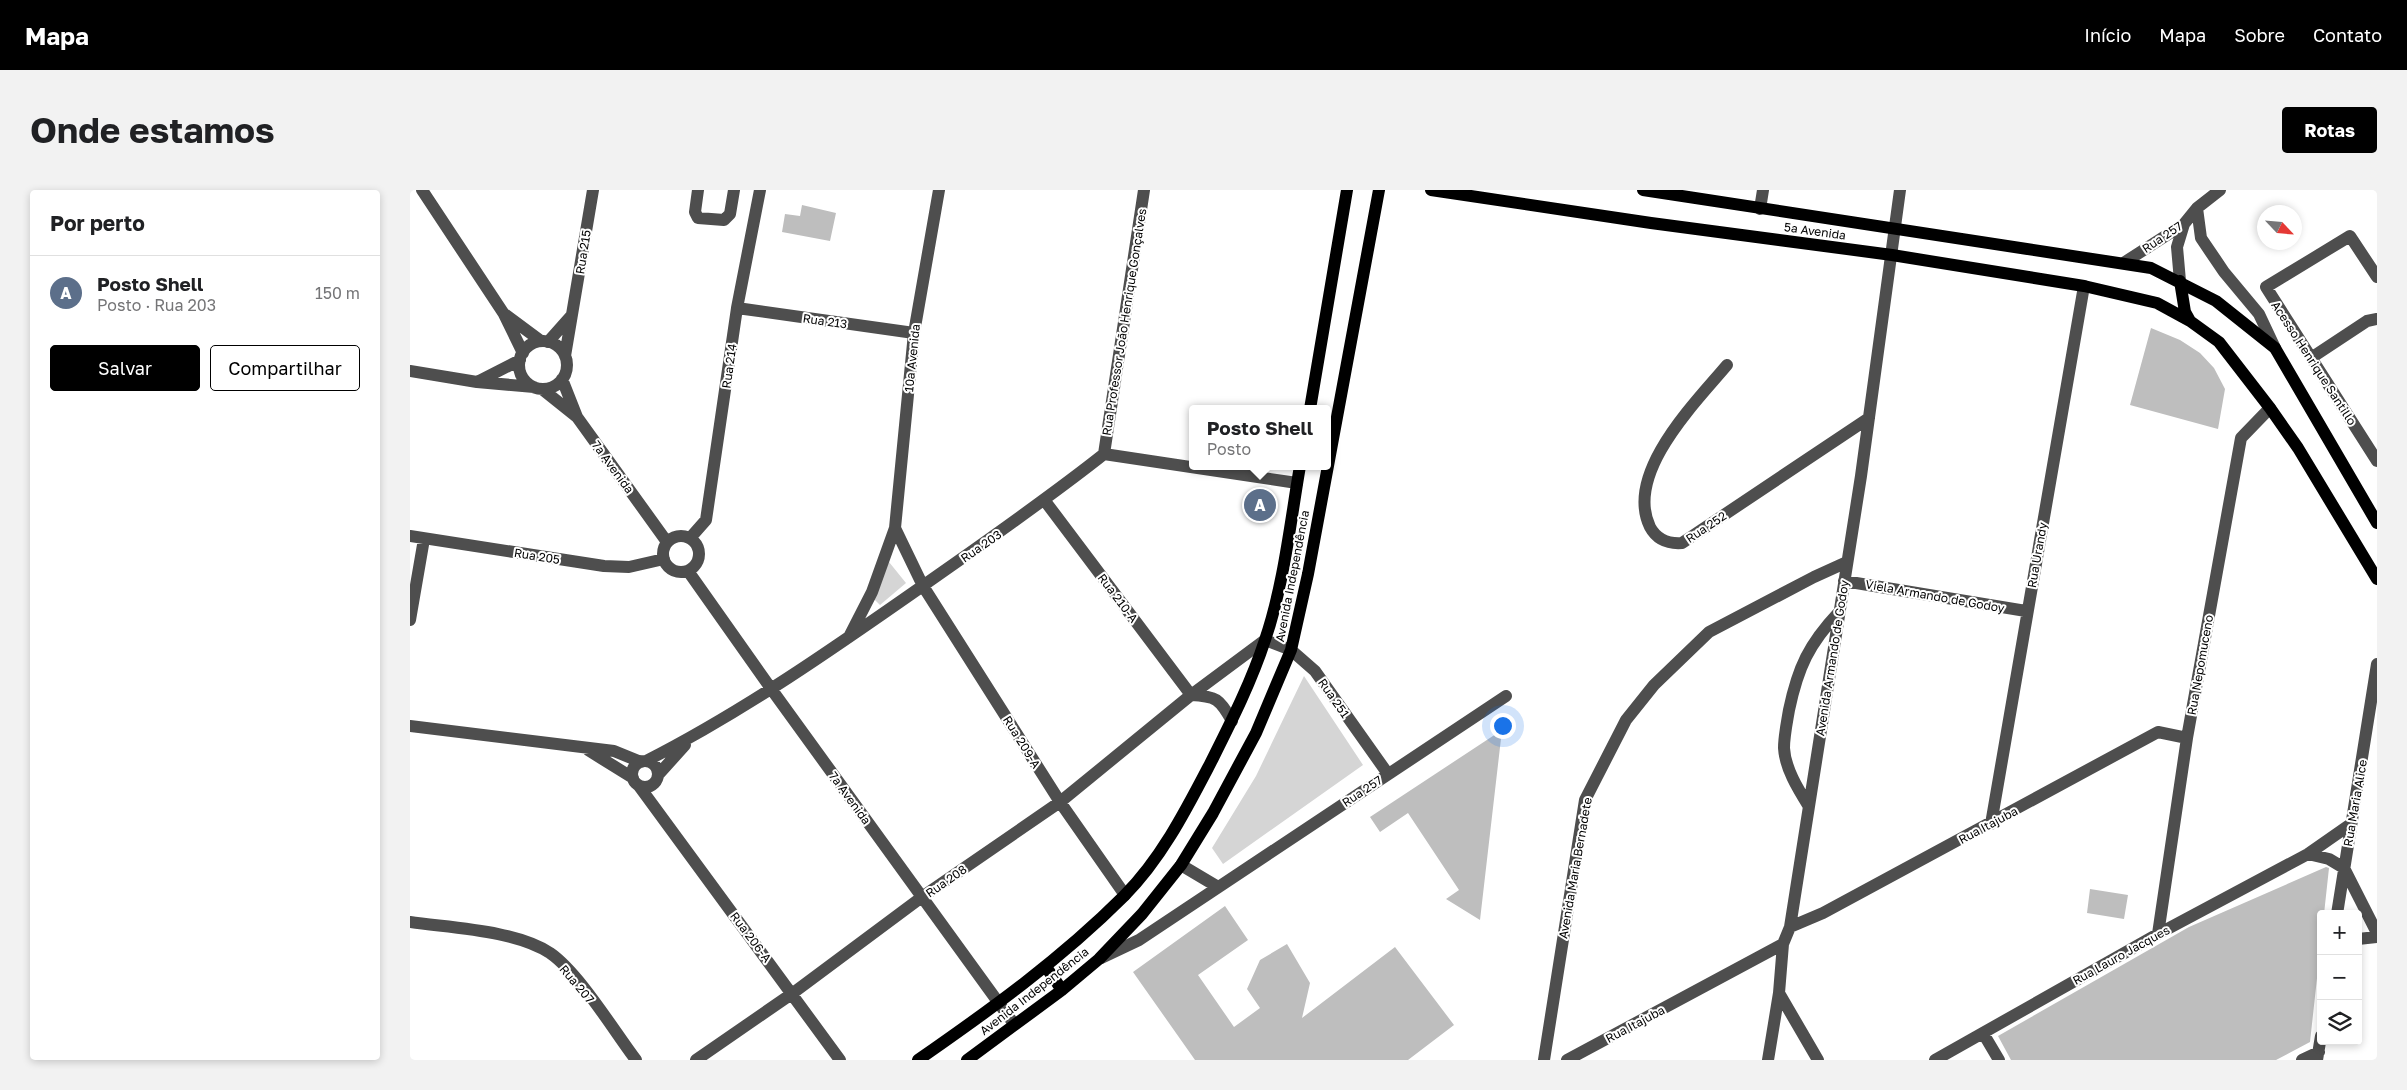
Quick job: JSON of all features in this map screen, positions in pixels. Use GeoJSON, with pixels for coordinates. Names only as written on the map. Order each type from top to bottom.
{"type":"FeatureCollection","features":[{"type":"Feature","properties":{"kind":"main road"},"geometry":{"type":"LineString","coordinates":[[1311,405],[1347,190]]}},
{"type":"Feature","properties":{"kind":"main road","name":"Avenida Independência"},"geometry":{"type":"LineString","coordinates":[[1331,450],[1379,190]]}},
{"type":"Feature","properties":{"kind":"main road","name":"5ª Avenida"},"geometry":{"type":"LineString","coordinates":[[1431,190],[1651,223],[1892,255],[2084,286],[2157,303],[2190,321],[2219,342],[2298,448],[2377,579]]}},
{"type":"Feature","properties":{"kind":"main road","name":"5ª Avenida"},"geometry":{"type":"LineString","coordinates":[[1642,190],[2125,262],[2151,268],[2180,281],[2216,301],[2275,348]]}},
{"type":"Feature","properties":{"kind":"main road"},"geometry":{"type":"LineString","coordinates":[[2180,281],[2185,312],[2190,321]]}},
{"type":"Feature","properties":{"kind":"main road"},"geometry":{"type":"LineString","coordinates":[[2275,348],[2377,524]]}},
{"type":"Feature","properties":{"kind":"main road","name":"Avenida Independência"},"geometry":{"type":"LineString","coordinates":[[918,1060],[999,1004],[1046,967],[1125,895],[1161,851],[1232,721],[1265,640],[1283,569],[1299,470]]}},
{"type":"Feature","properties":{"kind":"main road","name":"Avenida Independência"},"geometry":{"type":"LineString","coordinates":[[967,1060],[1062,990],[1099,959],[1142,914],[1181,865],[1256,733],[1291,650],[1308,574],[1327,470]]}},
{"type":"Feature","properties":{"kind":"main road"},"geometry":{"type":"LineString","coordinates":[[1046,967],[1062,990]]}},
{"type":"Feature","properties":{"kind":"street"},"geometry":{"type":"LineString","coordinates":[[422,190],[504,314],[521,357],[522,376],[538,388]]}},
{"type":"Feature","properties":{"kind":"street","name":"Rua 215"},"geometry":{"type":"LineString","coordinates":[[565,356],[593,190]]}},
{"type":"Feature","properties":{"kind":"street"},"geometry":{"type":"LineString","coordinates":[[698,190],[695,212],[698,218],[724,220],[730,214],[734,190]]}},
{"type":"Feature","properties":{"kind":"street","name":"Rua 214"},"geometry":{"type":"LineString","coordinates":[[691,537],[706,520],[737,308],[760,190]]}},
{"type":"Feature","properties":{"kind":"street","name":"10ª Avenida"},"geometry":{"type":"LineString","coordinates":[[848,640],[872,592],[895,528],[914,333],[939,190]]}},
{"type":"Feature","properties":{"kind":"street","name":"Rua Professor João Henrique Gonçalves"},"geometry":{"type":"LineString","coordinates":[[1104,454],[1144,190]]}},
{"type":"Feature","properties":{"kind":"street"},"geometry":{"type":"LineString","coordinates":[[1760,209],[1763,190]]}},
{"type":"Feature","properties":{"kind":"street","name":"Avenida Armando de Godoy"},"geometry":{"type":"LineString","coordinates":[[1768,1060],[1779,993],[1783,944],[1790,927],[1869,418],[1900,190]]}},
{"type":"Feature","properties":{"kind":"street","name":"Rua 257"},"geometry":{"type":"LineString","coordinates":[[2125,262],[2184,224],[2197,208],[2220,190]]}},
{"type":"Feature","properties":{"kind":"street"},"geometry":{"type":"LineString","coordinates":[[2197,208],[2201,238],[2224,272],[2259,314],[2275,348]]}},
{"type":"Feature","properties":{"kind":"street"},"geometry":{"type":"LineString","coordinates":[[2180,281],[2177,247],[2184,224]]}},
{"type":"Feature","properties":{"kind":"street","name":"Acesso Henrique Santillo"},"geometry":{"type":"LineString","coordinates":[[2377,277],[2350,236],[2266,287],[2377,462]]}},
{"type":"Feature","properties":{"kind":"street","name":"Rua Urandy"},"geometry":{"type":"LineString","coordinates":[[1991,824],[2026,612],[2084,286]]}},
{"type":"Feature","properties":{"kind":"street","name":"Rua 213"},"geometry":{"type":"LineString","coordinates":[[737,308],[914,333]]}},
{"type":"Feature","properties":{"kind":"street"},"geometry":{"type":"LineString","coordinates":[[410,371],[477,382],[538,388],[556,384],[562,379],[567,364],[565,356],[556,345],[545,341],[504,314]]}},
{"type":"Feature","properties":{"kind":"street"},"geometry":{"type":"LineString","coordinates":[[477,382],[521,357],[534,343],[545,341],[572,315]]}},
{"type":"Feature","properties":{"kind":"street"},"geometry":{"type":"LineString","coordinates":[[2311,358],[2367,321],[2377,319]]}},
{"type":"Feature","properties":{"kind":"street","name":"Rua 252"},"geometry":{"type":"LineString","coordinates":[[1727,365],[1668,436],[1653,464],[1646,493],[1646,514],[1655,533],[1671,544],[1682,543],[1869,418]]}},
{"type":"Feature","properties":{"kind":"street","name":"7ª Avenida"},"geometry":{"type":"LineString","coordinates":[[562,379],[577,417],[667,542]]}},
{"type":"Feature","properties":{"kind":"street","name":"7ª Avenida"},"geometry":{"type":"LineString","coordinates":[[538,388],[577,417]]}},
{"type":"Feature","properties":{"kind":"street","name":"Rua Nepomuceno"},"geometry":{"type":"LineString","coordinates":[[2158,934],[2187,738],[2241,438],[2270,408]]}},
{"type":"Feature","properties":{"kind":"street"},"geometry":{"type":"LineString","coordinates":[[1104,454],[1189,467]]}},
{"type":"Feature","properties":{"kind":"street","name":"Rua 203"},"geometry":{"type":"LineString","coordinates":[[644,762],[690,739],[772,690],[848,640],[1045,501],[1104,454]]}},
{"type":"Feature","properties":{"kind":"street"},"geometry":{"type":"LineString","coordinates":[[1210,470],[1297,483]]}},
{"type":"Feature","properties":{"kind":"street","name":"Rua 210-A"},"geometry":{"type":"LineString","coordinates":[[1045,501],[1191,694]]}},
{"type":"Feature","properties":{"kind":"street"},"geometry":{"type":"LineString","coordinates":[[895,528],[923,586]]}},
{"type":"Feature","properties":{"kind":"street"},"geometry":{"type":"LineString","coordinates":[[678,535],[691,537],[698,546],[699,558],[697,563],[688,571],[682,572],[671,569],[664,560],[663,553],[667,542],[678,535]]}},
{"type":"Feature","properties":{"kind":"street","name":"Rua 205"},"geometry":{"type":"LineString","coordinates":[[410,536],[604,566],[629,567],[664,560]]}},
{"type":"Feature","properties":{"kind":"street"},"geometry":{"type":"LineString","coordinates":[[410,620],[424,539]]}},
{"type":"Feature","properties":{"kind":"street","name":"Avenida Maria Bernadete"},"geometry":{"type":"LineString","coordinates":[[1545,1060],[1585,800],[1626,720],[1654,685],[1709,632],[1814,577],[1847,562]]}},
{"type":"Feature","properties":{"kind":"street","name":"7ª Avenida"},"geometry":{"type":"LineString","coordinates":[[688,571],[1014,1024]]}},
{"type":"Feature","properties":{"kind":"street","name":"Viela Armando de Godoy"},"geometry":{"type":"LineString","coordinates":[[1844,581],[2026,612]]}},
{"type":"Feature","properties":{"kind":"street","name":"Rua 209-A"},"geometry":{"type":"LineString","coordinates":[[923,586],[1060,802],[1125,895]]}},
{"type":"Feature","properties":{"kind":"street"},"geometry":{"type":"LineString","coordinates":[[1808,805],[1794,783],[1784,750],[1786,725],[1796,680],[1811,646],[1839,612]]}},
{"type":"Feature","properties":{"kind":"street","name":"Rua 251"},"geometry":{"type":"LineString","coordinates":[[1265,640],[1291,650],[1316,671],[1388,774]]}},
{"type":"Feature","properties":{"kind":"street","name":"Rua 208"},"geometry":{"type":"LineString","coordinates":[[696,1060],[793,993],[922,897],[1060,802],[1191,694],[1265,640]]}},
{"type":"Feature","properties":{"kind":"street","name":"Rua Maria Alice"},"geometry":{"type":"LineString","coordinates":[[2338,910],[2375,692],[2377,664]]}},
{"type":"Feature","properties":{"kind":"street"},"geometry":{"type":"LineString","coordinates":[[1191,694],[1212,696],[1224,706],[1232,721]]}},
{"type":"Feature","properties":{"kind":"street","name":"Rua 257"},"geometry":{"type":"LineString","coordinates":[[1099,959],[1140,940],[1506,696]]}},
{"type":"Feature","properties":{"kind":"street"},"geometry":{"type":"LineString","coordinates":[[410,726],[614,751],[655,766],[660,816]]}},
{"type":"Feature","properties":{"kind":"street","name":"Rua Itajuba"},"geometry":{"type":"LineString","coordinates":[[1790,927],[1823,913],[1991,824],[2158,732],[2187,738]]}},
{"type":"Feature","properties":{"kind":"street","name":"Rua 203"},"geometry":{"type":"LineString","coordinates":[[656,780],[690,739]]}},
{"type":"Feature","properties":{"kind":"street"},"geometry":{"type":"LineString","coordinates":[[584,747],[636,782],[649,786],[656,780]]}},
{"type":"Feature","properties":{"kind":"street"},"geometry":{"type":"LineString","coordinates":[[636,782],[634,768],[644,762]]}},
{"type":"Feature","properties":{"kind":"street","name":"Rua 206-A"},"geometry":{"type":"LineString","coordinates":[[636,782],[793,993],[840,1060]]}},
{"type":"Feature","properties":{"kind":"street","name":"Rua Lauro Jacques"},"geometry":{"type":"LineString","coordinates":[[1935,1060],[2158,934],[2308,854],[2351,824]]}},
{"type":"Feature","properties":{"kind":"street"},"geometry":{"type":"LineString","coordinates":[[2308,854],[2329,860],[2344,868],[2377,933]]}},
{"type":"Feature","properties":{"kind":"street"},"geometry":{"type":"LineString","coordinates":[[1181,865],[1218,887]]}},
{"type":"Feature","properties":{"kind":"street","name":"Rua 207"},"geometry":{"type":"LineString","coordinates":[[410,922],[516,938],[550,954],[573,975],[636,1060]]}},
{"type":"Feature","properties":{"kind":"street"},"geometry":{"type":"LineString","coordinates":[[2362,939],[2377,937]]}},
{"type":"Feature","properties":{"kind":"street","name":"Rua Itajuba"},"geometry":{"type":"LineString","coordinates":[[1567,1060],[1783,944]]}},
{"type":"Feature","properties":{"kind":"street"},"geometry":{"type":"LineString","coordinates":[[1779,993],[1818,1060]]}},
{"type":"Feature","properties":{"kind":"street"},"geometry":{"type":"LineString","coordinates":[[1984,1033],[1999,1060]]}},
{"type":"Feature","properties":{"kind":"street"},"geometry":{"type":"LineString","coordinates":[[2302,1060],[2318,1056]]}},
{"type":"Feature","properties":{"kind":"shaded area"},"geometry":{"type":"Polygon","coordinates":[[[889,562],[906,583],[880,605],[873,598],[889,562]]]}},
{"type":"Feature","properties":{"kind":"shaded area"},"geometry":{"type":"Polygon","coordinates":[[[1304,676],[1363,765],[1223,864],[1212,848],[1256,776],[1304,676]]]}},
{"type":"Feature","properties":{"kind":"building"},"geometry":{"type":"Polygon","coordinates":[[[802,205],[836,213],[830,241],[782,232],[785,214],[800,216],[802,205]]]}},
{"type":"Feature","properties":{"kind":"building"},"geometry":{"type":"Polygon","coordinates":[[[2151,328],[2180,340],[2200,353],[2214,368],[2225,389],[2218,429],[2130,405],[2151,328]]]}},
{"type":"Feature","properties":{"kind":"building"},"geometry":{"type":"Polygon","coordinates":[[[1502,730],[1480,920],[1446,899],[1459,890],[1408,813],[1380,832],[1370,817],[1502,730]]]}},
{"type":"Feature","properties":{"kind":"building"},"geometry":{"type":"Polygon","coordinates":[[[2326,867],[2329,868],[2324,910],[2317,910],[2317,978],[2310,1042],[2276,1060],[2011,1060],[1998,1036],[2189,927],[2326,867]]]}},
{"type":"Feature","properties":{"kind":"building"},"geometry":{"type":"Polygon","coordinates":[[[2090,889],[2128,895],[2124,919],[2087,913],[2090,889]]]}},
{"type":"Feature","properties":{"kind":"building"},"geometry":{"type":"Polygon","coordinates":[[[1225,906],[1248,940],[1198,975],[1234,1027],[1260,1008],[1247,989],[1260,960],[1287,944],[1310,983],[1302,1018],[1395,947],[1454,1025],[1408,1060],[1195,1060],[1133,972],[1225,906]]]}},
{"type":"Feature","properties":{"kind":"place","name":"Posto Shell"},"geometry":{"type":"Point","coordinates":[1260,505]}}]}
